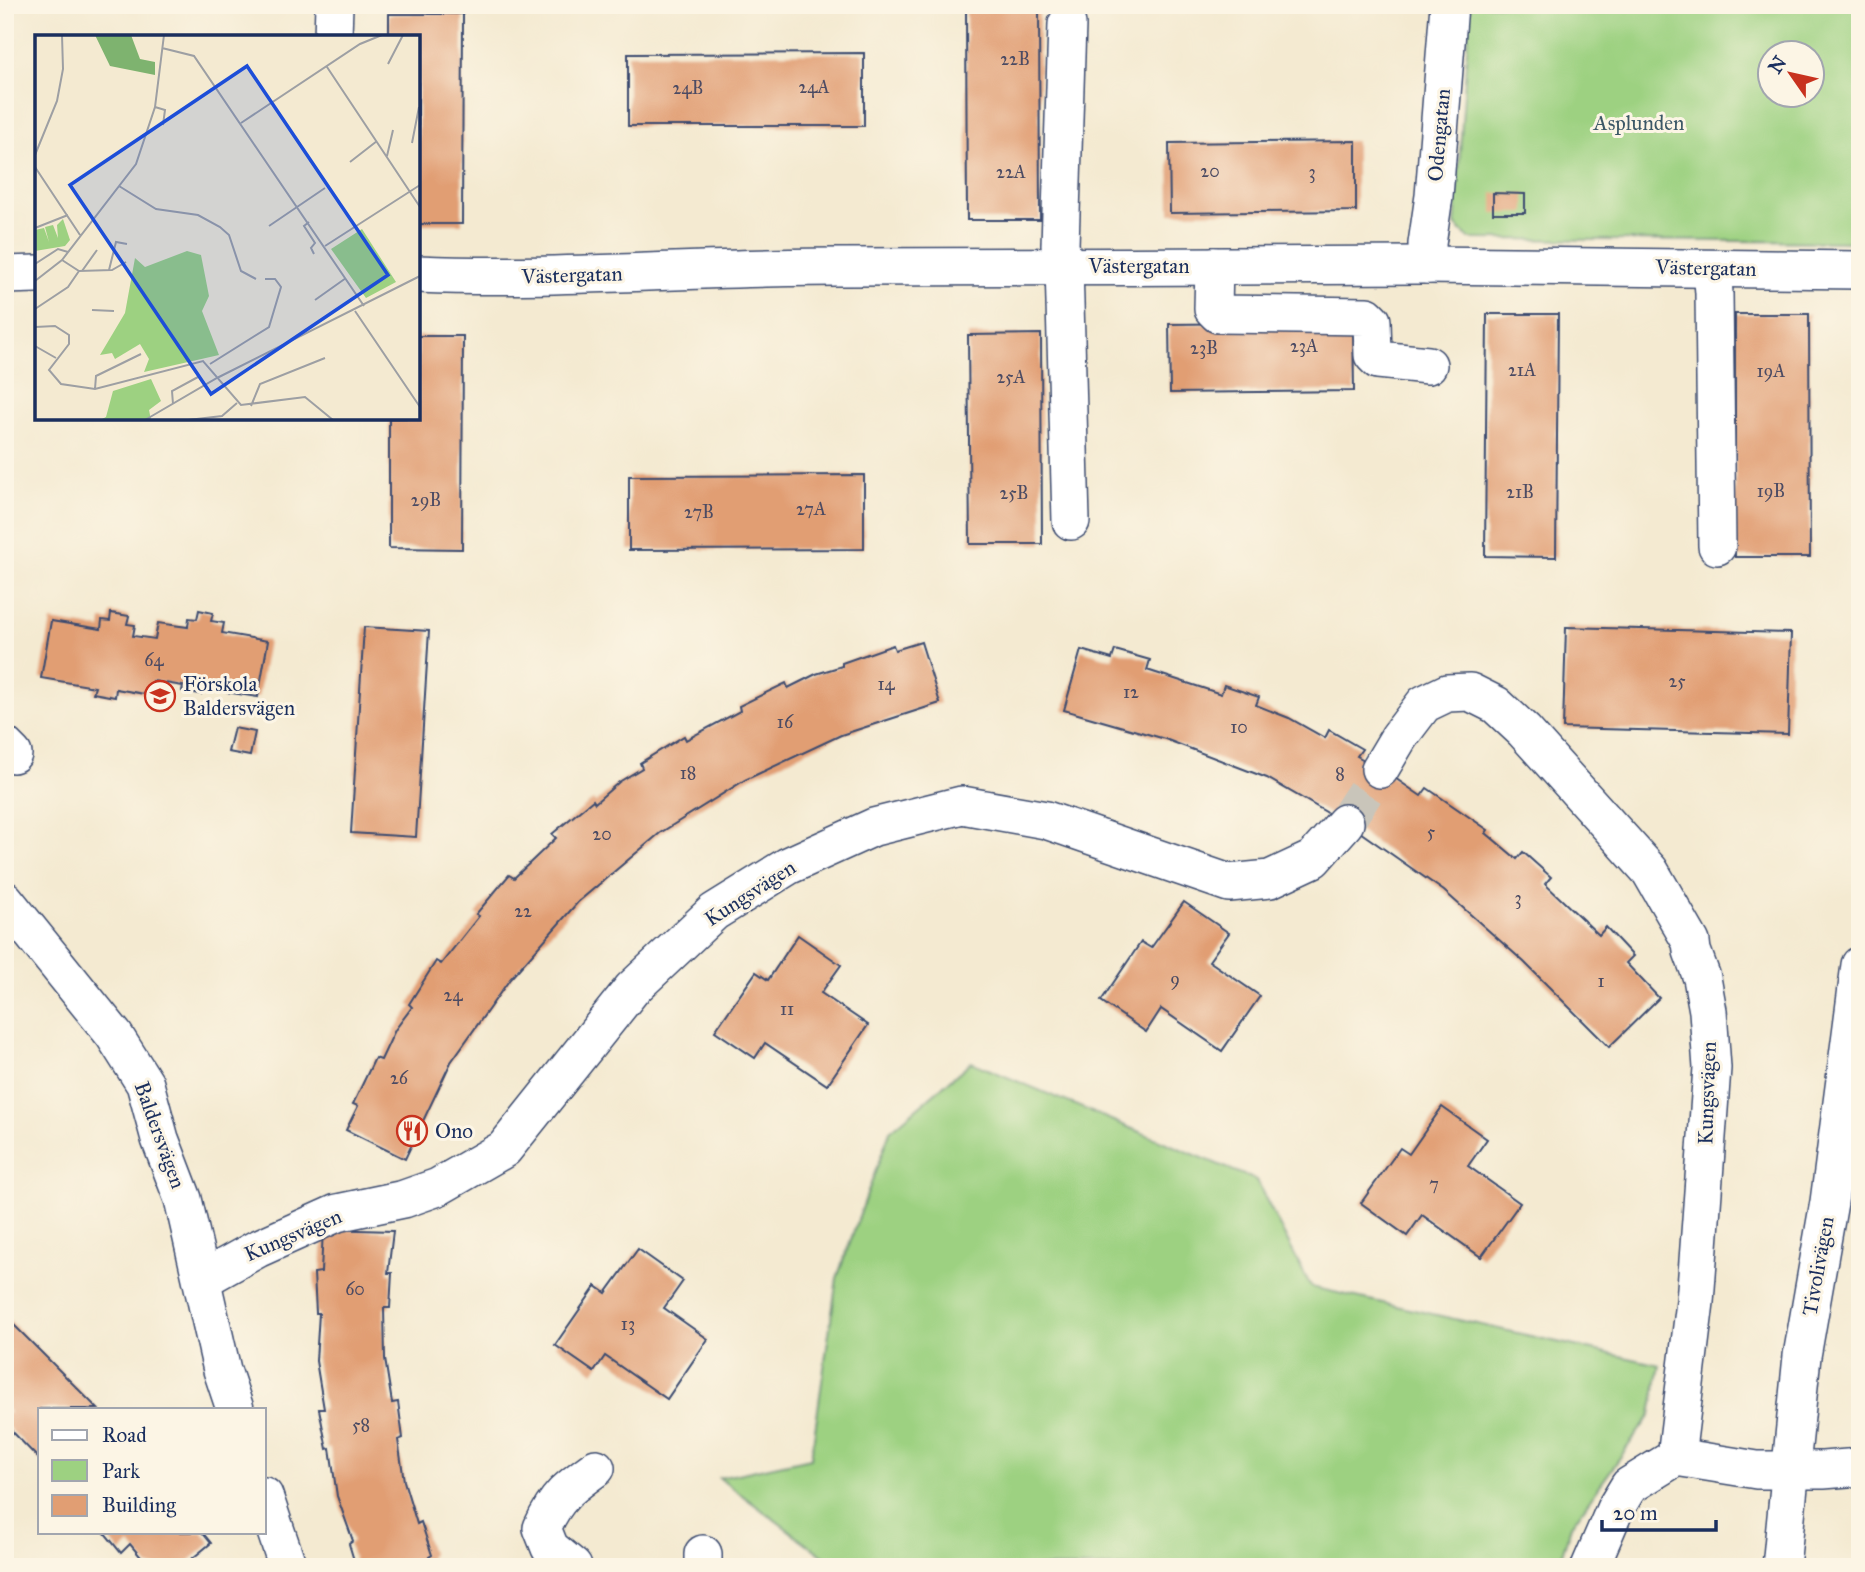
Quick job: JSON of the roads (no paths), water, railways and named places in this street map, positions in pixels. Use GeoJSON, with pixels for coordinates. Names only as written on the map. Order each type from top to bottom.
{"type":"FeatureCollection","features":[{"type":"Feature","properties":{"kind":"street"},"geometry":{"type":"LineString","coordinates":[[334,5],[334,35]]}},
{"type":"Feature","properties":{"kind":"street","name":"Odengatan"},"geometry":{"type":"LineString","coordinates":[[1428,265],[1427,244],[1434,196],[1449,5]]}},
{"type":"Feature","properties":{"kind":"street"},"geometry":{"type":"LineString","coordinates":[[1067,24],[1060,246],[1064,266],[1071,521]]}},
{"type":"Feature","properties":{"kind":"street","name":"Västergatan"},"geometry":{"type":"LineString","coordinates":[[420,275],[481,277],[834,267],[1064,266],[1428,265],[1860,270]]}},
{"type":"Feature","properties":{"kind":"street"},"geometry":{"type":"LineString","coordinates":[[1214,266],[1213,309],[1217,314],[1367,316],[1372,321],[1373,355],[1378,360],[1428,365]]}},
{"type":"Feature","properties":{"kind":"street"},"geometry":{"type":"LineString","coordinates":[[1712,269],[1717,547]]}},
{"type":"Feature","properties":{"kind":"street"},"geometry":{"type":"LineString","coordinates":[[5,275],[35,274]]}},
{"type":"Feature","properties":{"kind":"street","name":"Kungsvägen"},"geometry":{"type":"LineString","coordinates":[[1380,769],[1399,737],[1424,704],[1447,692],[1470,692],[1496,705],[1524,731],[1650,871],[1691,942],[1708,1011],[1712,1068],[1695,1302],[1676,1457]]}},
{"type":"Feature","properties":{"kind":"street","name":"Kungsvägen"},"geometry":{"type":"LineString","coordinates":[[203,1279],[247,1254],[337,1213],[404,1199],[438,1187],[504,1149],[632,989],[714,912],[788,866],[874,827],[962,806],[974,807],[1046,820],[1229,883],[1270,879],[1313,859],[1345,823]]}},
{"type":"Feature","properties":{"kind":"street","name":"Baldersvägen"},"geometry":{"type":"LineString","coordinates":[[5,900],[114,1035],[145,1084],[160,1139],[183,1199],[222,1370],[235,1408]]}},
{"type":"Feature","properties":{"kind":"street","name":"Tivolivägen"},"geometry":{"type":"LineString","coordinates":[[1781,1567],[1802,1356],[1829,1202],[1860,965]]}},
{"type":"Feature","properties":{"kind":"street"},"geometry":{"type":"LineString","coordinates":[[1590,1567],[1615,1509],[1629,1486],[1676,1457],[1757,1470],[1860,1468]]}},
{"type":"Feature","properties":{"kind":"street"},"geometry":{"type":"LineString","coordinates":[[573,1567],[550,1548],[542,1528],[553,1504],[570,1487],[596,1468]]}},
{"type":"Feature","properties":{"kind":"street"},"geometry":{"type":"LineString","coordinates":[[266,1502],[288,1567]]}},
{"type":"Feature","properties":{"kind":"tunnel"},"geometry":{"type":"LineString","coordinates":[[1345,823],[1380,769]]}},
{"type":"Feature","properties":{"kind":"place","name":"Förskola Baldersvägen"},"geometry":{"type":"Point","coordinates":[160,696]}},
{"type":"Feature","properties":{"kind":"place","name":"Ono"},"geometry":{"type":"Point","coordinates":[412,1131]}},
{"type":"Feature","properties":{"kind":"park label","name":"Asplunden"},"geometry":{"type":"Point","coordinates":[1639,123]}}]}
